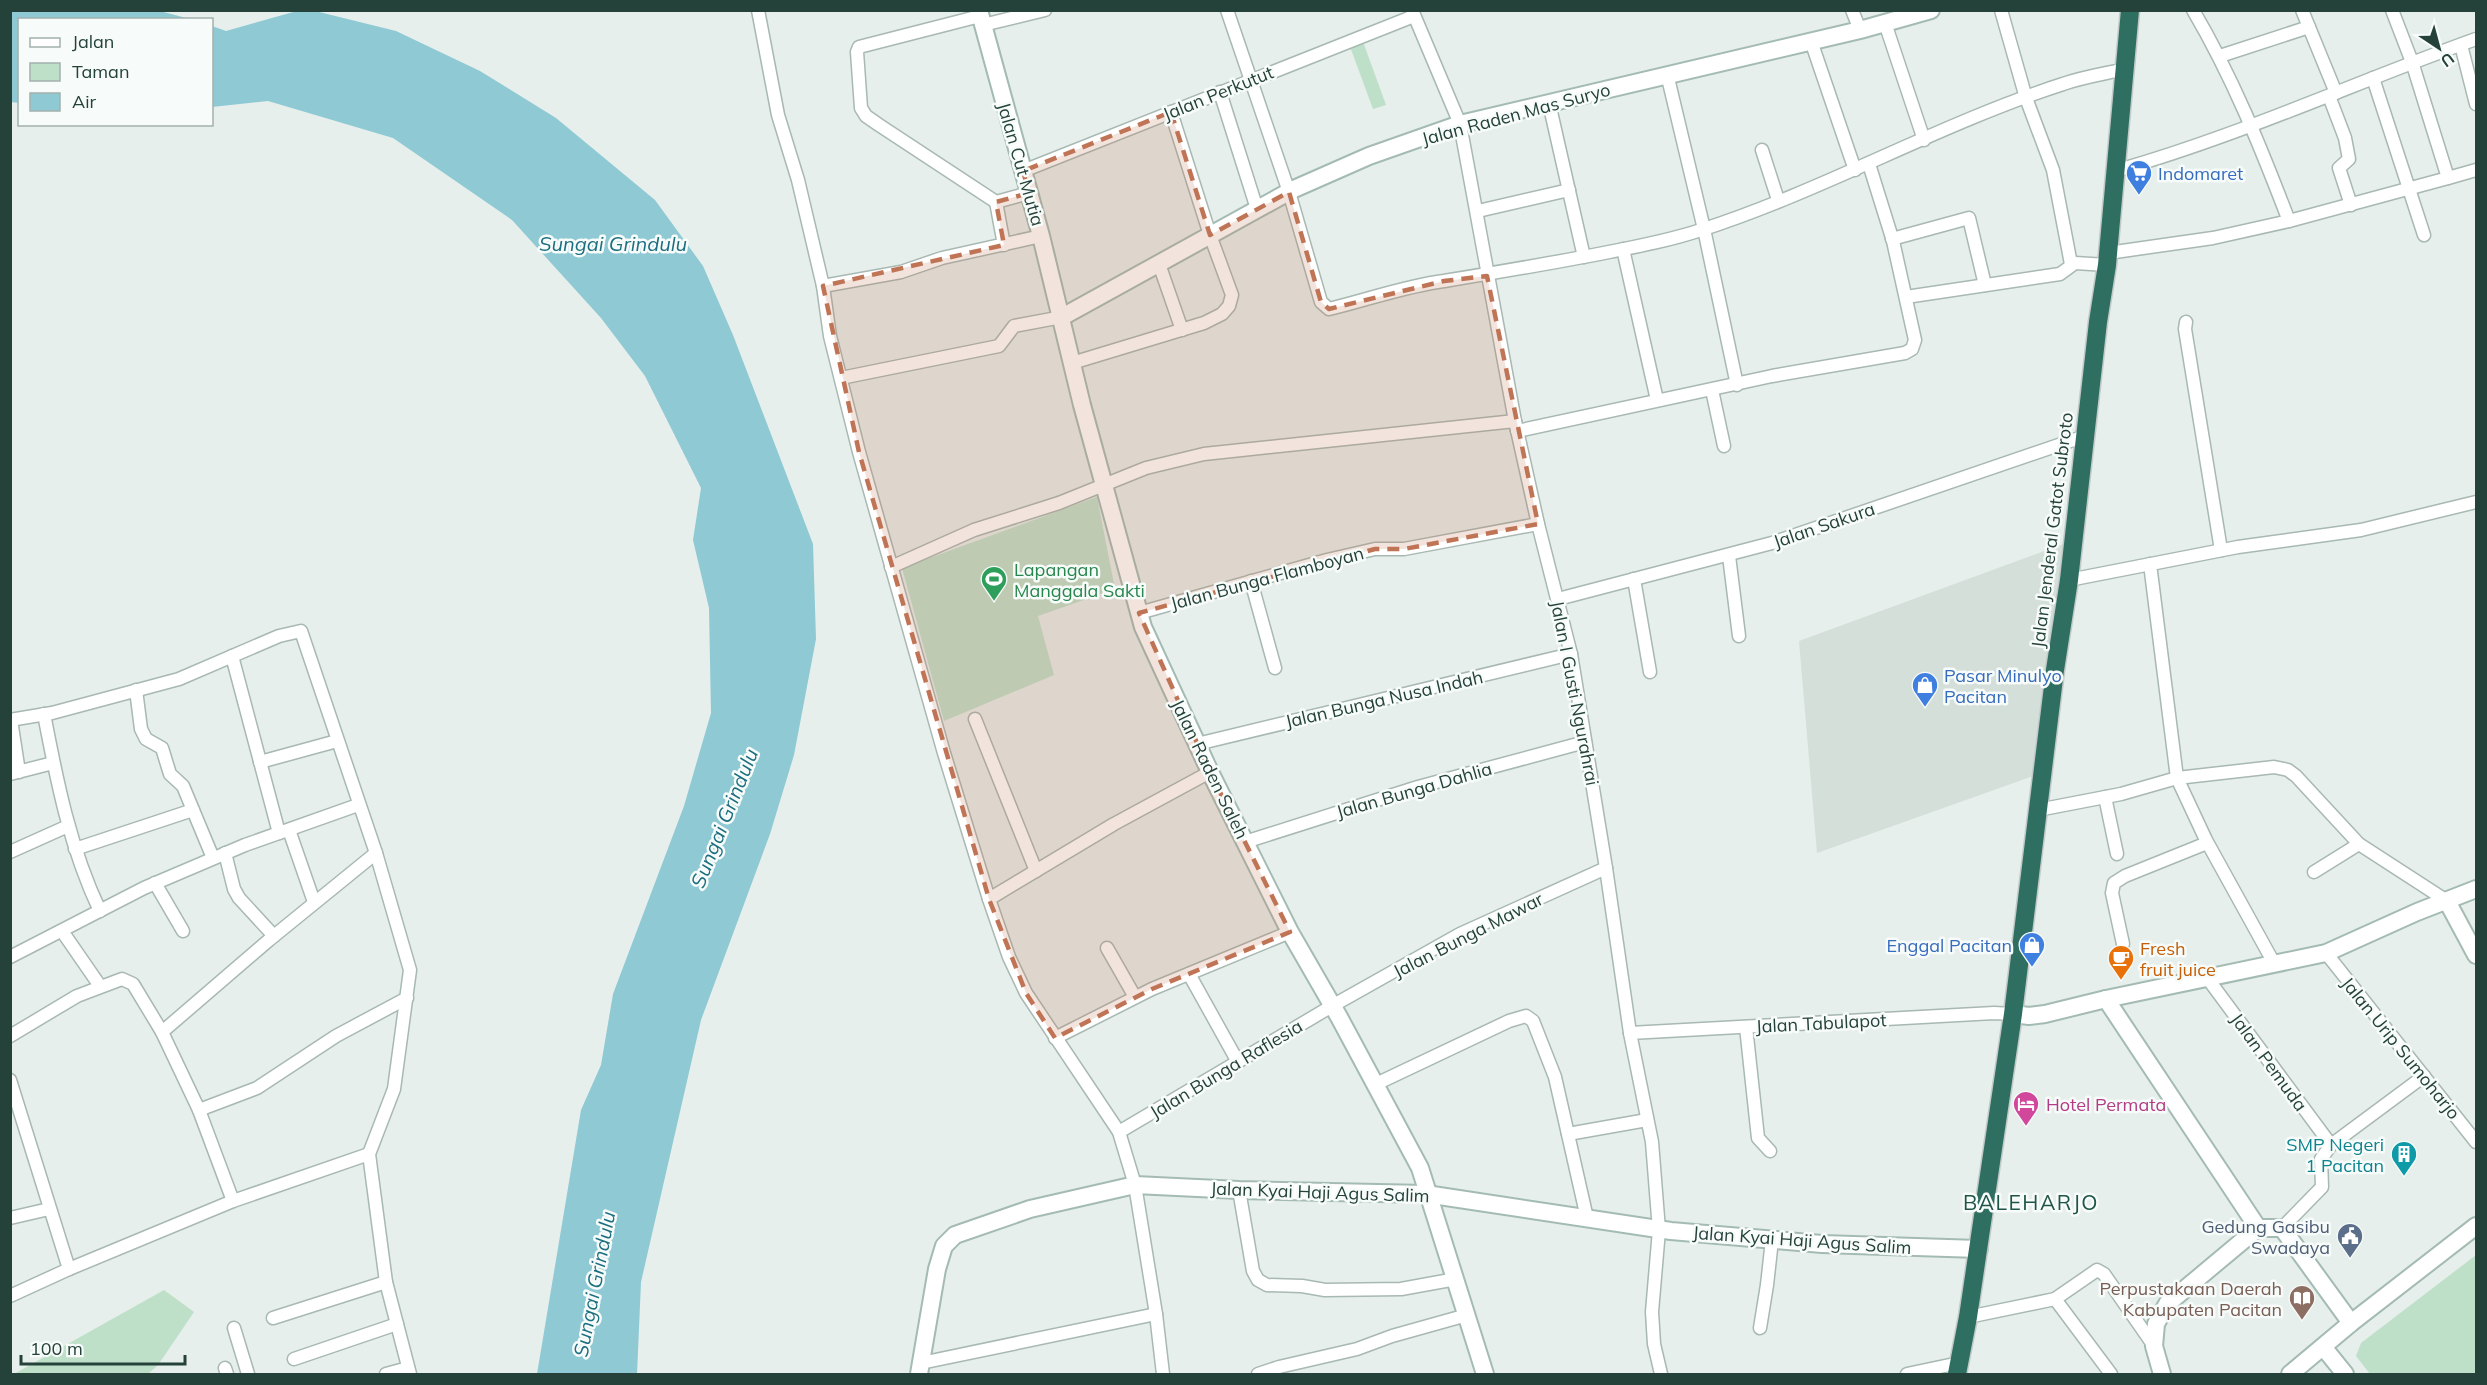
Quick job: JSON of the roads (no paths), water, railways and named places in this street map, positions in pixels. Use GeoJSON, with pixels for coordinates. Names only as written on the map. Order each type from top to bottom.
{"type":"FeatureCollection","features":[{"type":"Feature","properties":{"kind":"highway","name":"Jalan Jenderal Gatot Subroto"},"geometry":{"type":"LineString","coordinates":[[1958,1369],[1968,1317],[2013,1014],[2069,580],[2098,322],[2115,255],[2130,167],[2125,69],[2130,10]]}},
{"type":"Feature","properties":{"kind":"street"},"geometry":{"type":"LineString","coordinates":[[758,10],[778,116],[798,180],[823,286],[830,336],[891,567],[944,753],[1009,957],[1026,993],[1119,1132],[1135,1185],[1156,1314],[1163,1374]]}},
{"type":"Feature","properties":{"kind":"street"},"geometry":{"type":"LineString","coordinates":[[1005,244],[996,202],[866,116],[861,108],[857,52],[859,47],[981,17],[1045,10]]}},
{"type":"Feature","properties":{"kind":"street"},"geometry":{"type":"LineString","coordinates":[[1227,10],[1289,192],[1321,302],[1329,309],[1365,298],[1444,280],[1486,276],[1673,239],[1855,170],[2064,83],[2125,69]]}},
{"type":"Feature","properties":{"kind":"street"},"geometry":{"type":"LineString","coordinates":[[1852,10],[1860,30]]}},
{"type":"Feature","properties":{"kind":"street","name":"Jalan Raden Mas Suryo"},"geometry":{"type":"LineString","coordinates":[[1062,317],[1289,192],[1369,156],[1460,124],[1860,30],[1931,10]]}},
{"type":"Feature","properties":{"kind":"street"},"geometry":{"type":"LineString","coordinates":[[2001,10],[2026,98],[2054,170],[2071,264]]}},
{"type":"Feature","properties":{"kind":"street"},"geometry":{"type":"LineString","coordinates":[[2193,10],[2220,56],[2252,126],[2289,221]]}},
{"type":"Feature","properties":{"kind":"street"},"geometry":{"type":"LineString","coordinates":[[2302,10],[2310,27],[2348,149],[2349,159],[2339,168],[2351,205]]}},
{"type":"Feature","properties":{"kind":"street"},"geometry":{"type":"LineString","coordinates":[[2392,10],[2412,62],[2448,178]]}},
{"type":"Feature","properties":{"kind":"street","name":"Jalan Perkutut"},"geometry":{"type":"LineString","coordinates":[[1023,171],[1413,13]]}},
{"type":"Feature","properties":{"kind":"street","name":"Jalan I Gusti Ngurahrai"},"geometry":{"type":"LineString","coordinates":[[1413,13],[1460,124],[1478,211],[1486,276],[1516,426],[1571,654],[1630,1033],[1652,1142],[1659,1230],[1652,1312],[1654,1344],[1661,1374]]}},
{"type":"Feature","properties":{"kind":"street","name":"Jalan Cut Mutia"},"geometry":{"type":"LineString","coordinates":[[981,17],[1062,317]]}},
{"type":"Feature","properties":{"kind":"street"},"geometry":{"type":"LineString","coordinates":[[1885,23],[1924,140]]}},
{"type":"Feature","properties":{"kind":"street"},"geometry":{"type":"LineString","coordinates":[[2220,56],[2310,27]]}},
{"type":"Feature","properties":{"kind":"street"},"geometry":{"type":"LineString","coordinates":[[2130,167],[2252,126],[2476,39]]}},
{"type":"Feature","properties":{"kind":"street"},"geometry":{"type":"LineString","coordinates":[[1811,41],[1855,170]]}},
{"type":"Feature","properties":{"kind":"street"},"geometry":{"type":"LineString","coordinates":[[2461,45],[2476,104]]}},
{"type":"Feature","properties":{"kind":"street"},"geometry":{"type":"LineString","coordinates":[[1667,74],[1704,229],[1737,385]]}},
{"type":"Feature","properties":{"kind":"street"},"geometry":{"type":"LineString","coordinates":[[2373,78],[2424,235]]}},
{"type":"Feature","properties":{"kind":"street"},"geometry":{"type":"LineString","coordinates":[[1220,92],[1257,209]]}},
{"type":"Feature","properties":{"kind":"street"},"geometry":{"type":"LineString","coordinates":[[1550,103],[1584,257]]}},
{"type":"Feature","properties":{"kind":"street"},"geometry":{"type":"LineString","coordinates":[[1072,363],[1204,323],[1222,314],[1229,306],[1232,295],[1210,235],[1171,112]]}},
{"type":"Feature","properties":{"kind":"street"},"geometry":{"type":"LineString","coordinates":[[1762,150],[1778,200]]}},
{"type":"Feature","properties":{"kind":"street"},"geometry":{"type":"LineString","coordinates":[[891,567],[974,530],[1059,503],[1146,468],[1204,454],[1516,426],[1712,390],[1772,376],[1905,353],[1912,349],[1915,340],[1892,239],[1869,164]]}},
{"type":"Feature","properties":{"kind":"street"},"geometry":{"type":"LineString","coordinates":[[1906,297],[2060,274],[2071,264],[2213,238],[2289,221],[2476,170]]}},
{"type":"Feature","properties":{"kind":"street"},"geometry":{"type":"LineString","coordinates":[[1478,211],[1569,190]]}},
{"type":"Feature","properties":{"kind":"street"},"geometry":{"type":"LineString","coordinates":[[996,202],[1029,193]]}},
{"type":"Feature","properties":{"kind":"street"},"geometry":{"type":"LineString","coordinates":[[1892,239],[1970,218],[1985,285]]}},
{"type":"Feature","properties":{"kind":"street"},"geometry":{"type":"LineString","coordinates":[[823,286],[901,272],[942,258],[1041,236]]}},
{"type":"Feature","properties":{"kind":"street"},"geometry":{"type":"LineString","coordinates":[[1623,249],[1657,400]]}},
{"type":"Feature","properties":{"kind":"street"},"geometry":{"type":"LineString","coordinates":[[1159,264],[1182,330]]}},
{"type":"Feature","properties":{"kind":"street"},"geometry":{"type":"LineString","coordinates":[[841,378],[999,346],[1014,326],[1062,317]]}},
{"type":"Feature","properties":{"kind":"street","name":"Jalan Raden Saleh"},"geometry":{"type":"LineString","coordinates":[[1062,317],[1072,363],[1139,613],[1210,772],[1290,932],[1376,1084],[1420,1168],[1426,1194],[1440,1228],[1485,1374]]}},
{"type":"Feature","properties":{"kind":"street"},"geometry":{"type":"LineString","coordinates":[[2186,322],[2185,329],[2221,550]]}},
{"type":"Feature","properties":{"kind":"street"},"geometry":{"type":"LineString","coordinates":[[1712,390],[1724,446]]}},
{"type":"Feature","properties":{"kind":"street","name":"Jalan Sakura"},"geometry":{"type":"LineString","coordinates":[[1558,599],[1772,543],[2085,436]]}},
{"type":"Feature","properties":{"kind":"street"},"geometry":{"type":"LineString","coordinates":[[2069,580],[2221,550],[2361,530],[2476,502]]}},
{"type":"Feature","properties":{"kind":"street","name":"Jalan Bunga Flamboyan"},"geometry":{"type":"LineString","coordinates":[[1139,613],[1375,549],[1404,549],[1538,524]]}},
{"type":"Feature","properties":{"kind":"street"},"geometry":{"type":"LineString","coordinates":[[1729,556],[1739,636]]}},
{"type":"Feature","properties":{"kind":"street"},"geometry":{"type":"LineString","coordinates":[[2150,564],[2177,778],[2207,843],[2275,965]]}},
{"type":"Feature","properties":{"kind":"street"},"geometry":{"type":"LineString","coordinates":[[1634,579],[1650,672]]}},
{"type":"Feature","properties":{"kind":"street"},"geometry":{"type":"LineString","coordinates":[[1251,581],[1275,668]]}},
{"type":"Feature","properties":{"kind":"street"},"geometry":{"type":"LineString","coordinates":[[53,763],[15,773],[11,720],[44,714],[179,679],[288,633],[302,631],[358,805],[376,853],[410,970],[394,1089],[369,1154],[386,1282],[409,1371],[386,1374]]}},
{"type":"Feature","properties":{"kind":"street","name":"Jalan Bunga Nusa Indah"},"geometry":{"type":"LineString","coordinates":[[1197,744],[1571,654]]}},
{"type":"Feature","properties":{"kind":"street"},"geometry":{"type":"LineString","coordinates":[[232,656],[260,762],[284,832],[314,903]]}},
{"type":"Feature","properties":{"kind":"street"},"geometry":{"type":"LineString","coordinates":[[136,690],[141,729],[146,739],[162,748],[170,774],[183,786],[239,898],[274,936]]}},
{"type":"Feature","properties":{"kind":"street"},"geometry":{"type":"LineString","coordinates":[[44,714],[68,826],[100,911]]}},
{"type":"Feature","properties":{"kind":"street"},"geometry":{"type":"LineString","coordinates":[[975,719],[1036,871]]}},
{"type":"Feature","properties":{"kind":"street"},"geometry":{"type":"LineString","coordinates":[[260,762],[337,741]]}},
{"type":"Feature","properties":{"kind":"street","name":"Jalan Bunga Dahlia"},"geometry":{"type":"LineString","coordinates":[[1245,842],[1418,787],[1585,742]]}},
{"type":"Feature","properties":{"kind":"street"},"geometry":{"type":"LineString","coordinates":[[2038,810],[2105,797],[2177,778],[2274,767],[2288,770],[2359,844],[2446,901],[2476,955]]}},
{"type":"Feature","properties":{"kind":"street"},"geometry":{"type":"LineString","coordinates":[[989,899],[1114,824],[1210,772]]}},
{"type":"Feature","properties":{"kind":"street"},"geometry":{"type":"LineString","coordinates":[[2105,797],[2117,854]]}},
{"type":"Feature","properties":{"kind":"street"},"geometry":{"type":"LineString","coordinates":[[10,957],[155,883],[219,856],[358,805]]}},
{"type":"Feature","properties":{"kind":"street"},"geometry":{"type":"LineString","coordinates":[[75,849],[193,810]]}},
{"type":"Feature","properties":{"kind":"street"},"geometry":{"type":"LineString","coordinates":[[10,852],[68,826]]}},
{"type":"Feature","properties":{"kind":"street"},"geometry":{"type":"LineString","coordinates":[[2123,944],[2112,893],[2114,883],[2125,876],[2207,843]]}},
{"type":"Feature","properties":{"kind":"street"},"geometry":{"type":"LineString","coordinates":[[2314,872],[2359,844]]}},
{"type":"Feature","properties":{"kind":"street"},"geometry":{"type":"LineString","coordinates":[[162,1032],[376,853]]}},
{"type":"Feature","properties":{"kind":"street","name":"Jalan Bunga Mawar"},"geometry":{"type":"LineString","coordinates":[[1332,1006],[1460,934],[1606,868]]}},
{"type":"Feature","properties":{"kind":"street"},"geometry":{"type":"LineString","coordinates":[[155,883],[183,931]]}},
{"type":"Feature","properties":{"kind":"street"},"geometry":{"type":"LineString","coordinates":[[2013,1014],[2030,1016],[2045,1014],[2325,953],[2476,889]]}},
{"type":"Feature","properties":{"kind":"street"},"geometry":{"type":"LineString","coordinates":[[62,931],[100,987]]}},
{"type":"Feature","properties":{"kind":"street"},"geometry":{"type":"LineString","coordinates":[[1055,1038],[1135,998],[1290,932]]}},
{"type":"Feature","properties":{"kind":"street"},"geometry":{"type":"LineString","coordinates":[[1107,948],[1135,998]]}},
{"type":"Feature","properties":{"kind":"street","name":"Jalan Urip Sumoharjo"},"geometry":{"type":"LineString","coordinates":[[2325,953],[2476,1142]]}},
{"type":"Feature","properties":{"kind":"street"},"geometry":{"type":"LineString","coordinates":[[1189,974],[1238,1062]]}},
{"type":"Feature","properties":{"kind":"street","name":"Jalan Pemuda"},"geometry":{"type":"LineString","coordinates":[[2208,979],[2331,1145]]}},
{"type":"Feature","properties":{"kind":"street"},"geometry":{"type":"LineString","coordinates":[[10,1036],[77,996],[116,980],[128,980],[140,993],[162,1032],[199,1110],[233,1201]]}},
{"type":"Feature","properties":{"kind":"street"},"geometry":{"type":"LineString","coordinates":[[199,1110],[257,1088],[336,1036],[407,998]]}},
{"type":"Feature","properties":{"kind":"street"},"geometry":{"type":"LineString","coordinates":[[2106,999],[2258,1228]]}},
{"type":"Feature","properties":{"kind":"street","name":"Jalan Bunga Raflesia"},"geometry":{"type":"LineString","coordinates":[[1119,1132],[1332,1006]]}},
{"type":"Feature","properties":{"kind":"street","name":"Jalan Tabulapot"},"geometry":{"type":"LineString","coordinates":[[1630,1033],[1994,1013],[2013,1014]]}},
{"type":"Feature","properties":{"kind":"street"},"geometry":{"type":"LineString","coordinates":[[1376,1084],[1526,1016],[1533,1021],[1555,1077],[1587,1218]]}},
{"type":"Feature","properties":{"kind":"street"},"geometry":{"type":"LineString","coordinates":[[1746,1027],[1758,1138],[1770,1151]]}},
{"type":"Feature","properties":{"kind":"street"},"geometry":{"type":"LineString","coordinates":[[2154,1346],[2156,1324],[2167,1304],[2258,1228],[2282,1228],[2322,1187],[2321,1159],[2331,1145],[2424,1076]]}},
{"type":"Feature","properties":{"kind":"street"},"geometry":{"type":"LineString","coordinates":[[11,1084],[69,1269]]}},
{"type":"Feature","properties":{"kind":"street"},"geometry":{"type":"LineString","coordinates":[[1568,1134],[1647,1120]]}},
{"type":"Feature","properties":{"kind":"street"},"geometry":{"type":"LineString","coordinates":[[10,1296],[233,1201],[369,1154]]}},
{"type":"Feature","properties":{"kind":"street","name":"Jalan Kyai Haji Agus Salim"},"geometry":{"type":"LineString","coordinates":[[920,1369],[937,1269],[944,1246],[955,1235],[1030,1209],[1135,1185],[1426,1194],[1659,1230],[1822,1244],[1978,1249]]}},
{"type":"Feature","properties":{"kind":"street"},"geometry":{"type":"LineString","coordinates":[[1239,1190],[1253,1271],[1258,1280],[1267,1285],[1302,1286],[1325,1290],[1401,1289],[1456,1279]]}},
{"type":"Feature","properties":{"kind":"street"},"geometry":{"type":"LineString","coordinates":[[10,1218],[49,1209]]}},
{"type":"Feature","properties":{"kind":"street"},"geometry":{"type":"LineString","coordinates":[[2289,1374],[2476,1226]]}},
{"type":"Feature","properties":{"kind":"street"},"geometry":{"type":"LineString","coordinates":[[2282,1228],[2351,1323]]}},
{"type":"Feature","properties":{"kind":"street"},"geometry":{"type":"LineString","coordinates":[[1760,1328],[1772,1240]]}},
{"type":"Feature","properties":{"kind":"street"},"geometry":{"type":"LineString","coordinates":[[1968,1317],[2055,1299],[2097,1270],[2104,1274],[2154,1346],[2162,1374]]}},
{"type":"Feature","properties":{"kind":"street"},"geometry":{"type":"LineString","coordinates":[[273,1318],[386,1282]]}},
{"type":"Feature","properties":{"kind":"street"},"geometry":{"type":"LineString","coordinates":[[2055,1299],[2111,1374]]}},
{"type":"Feature","properties":{"kind":"street"},"geometry":{"type":"LineString","coordinates":[[920,1369],[1156,1314]]}},
{"type":"Feature","properties":{"kind":"street"},"geometry":{"type":"LineString","coordinates":[[1258,1374],[1357,1349],[1392,1336],[1467,1315]]}},
{"type":"Feature","properties":{"kind":"street"},"geometry":{"type":"LineString","coordinates":[[294,1359],[397,1324]]}},
{"type":"Feature","properties":{"kind":"street"},"geometry":{"type":"LineString","coordinates":[[234,1328],[248,1374]]}},
{"type":"Feature","properties":{"kind":"street"},"geometry":{"type":"LineString","coordinates":[[2324,1348],[2344,1374]]}},
{"type":"Feature","properties":{"kind":"street"},"geometry":{"type":"LineString","coordinates":[[1907,1374],[1958,1369]]}},
{"type":"Feature","properties":{"kind":"water"},"geometry":{"type":"Polygon","coordinates":[[[156,10],[186,18],[18,18],[18,103],[11,102],[11,11],[156,10]]]}},
{"type":"Feature","properties":{"kind":"water","name":"Sungai Grindulu"},"geometry":{"type":"Polygon","coordinates":[[[311,10],[396,31],[480,71],[556,118],[655,200],[703,266],[733,335],[813,544],[816,639],[794,755],[770,834],[701,1020],[641,1282],[637,1374],[537,1374],[581,1110],[601,1065],[613,994],[684,806],[711,713],[709,608],[693,540],[701,488],[645,376],[601,318],[512,220],[393,138],[268,101],[213,107],[213,26],[226,31],[297,11],[311,10]]]}},
{"type":"Feature","properties":{"kind":"place","name":"Indomaret"},"geometry":{"type":"Point","coordinates":[2139,196]}},
{"type":"Feature","properties":{"kind":"place","name":"Lapangan Manggala Sakti"},"geometry":{"type":"Point","coordinates":[994,602]}},
{"type":"Feature","properties":{"kind":"place","name":"Pasar Minulyo Pacitan"},"geometry":{"type":"Point","coordinates":[1925,708]}},
{"type":"Feature","properties":{"kind":"place","name":"Enggal Pacitan"},"geometry":{"type":"Point","coordinates":[2032,968]}},
{"type":"Feature","properties":{"kind":"place","name":"Fresh fruit juice"},"geometry":{"type":"Point","coordinates":[2121,981]}},
{"type":"Feature","properties":{"kind":"place","name":"Hotel Permata"},"geometry":{"type":"Point","coordinates":[2026,1127]}},
{"type":"Feature","properties":{"kind":"place","name":"SMP Negeri 1 Pacitan"},"geometry":{"type":"Point","coordinates":[2404,1177]}},
{"type":"Feature","properties":{"kind":"place","name":"Gedung Gasibu Swadaya"},"geometry":{"type":"Point","coordinates":[2350,1259]}},
{"type":"Feature","properties":{"kind":"place","name":"Perpustakaan Daerah Kabupaten Pacitan"},"geometry":{"type":"Point","coordinates":[2302,1321]}},
{"type":"Feature","properties":{"kind":"district","name":"BALEHARJO"},"geometry":{"type":"Point","coordinates":[2031,1202]}}]}
